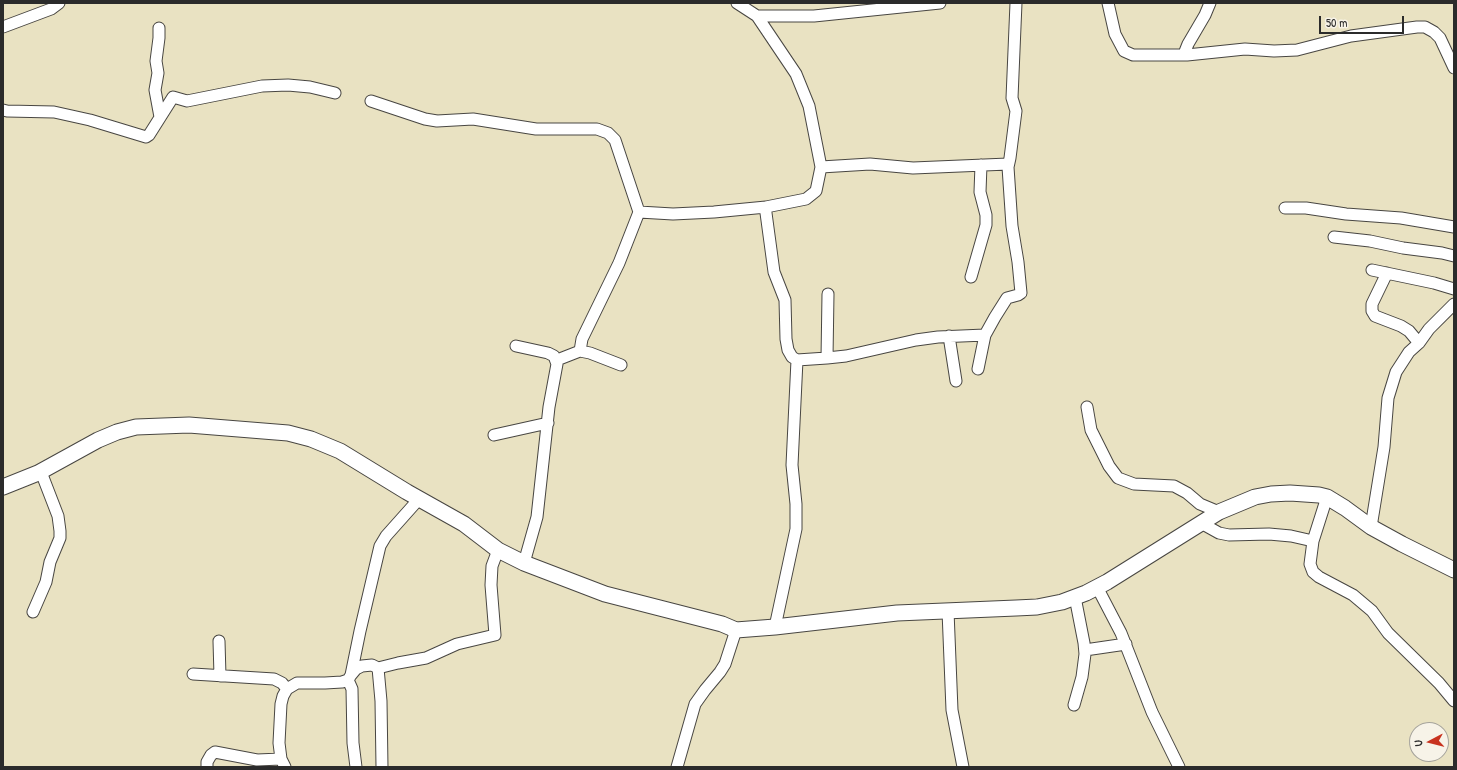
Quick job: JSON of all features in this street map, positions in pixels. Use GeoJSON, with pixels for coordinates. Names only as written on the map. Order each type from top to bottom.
{"type":"FeatureCollection","features":[{"type":"Feature","properties":{"kind":"street"},"geometry":{"type":"LineString","coordinates":[[3,27],[51,9],[59,3]]}},
{"type":"Feature","properties":{"kind":"street"},"geometry":{"type":"LineString","coordinates":[[639,212],[673,214],[766,207],[806,199],[816,192],[821,167],[809,106],[796,74],[757,16],[737,3]]}},
{"type":"Feature","properties":{"kind":"street"},"geometry":{"type":"LineString","coordinates":[[757,16],[814,16],[940,3]]}},
{"type":"Feature","properties":{"kind":"street"},"geometry":{"type":"LineString","coordinates":[[978,369],[985,335],[1007,298],[1018,295],[1021,292],[1012,226],[1008,164],[1016,111],[1012,98],[1016,3]]}},
{"type":"Feature","properties":{"kind":"street"},"geometry":{"type":"LineString","coordinates":[[1108,3],[1115,34],[1124,51],[1133,55],[1184,54],[1244,49],[1274,52],[1297,50],[1351,36],[1425,27],[1434,32],[1440,38],[1454,68]]}},
{"type":"Feature","properties":{"kind":"street"},"geometry":{"type":"LineString","coordinates":[[1184,54],[1210,3]]}},
{"type":"Feature","properties":{"kind":"street"},"geometry":{"type":"LineString","coordinates":[[159,28],[156,61],[158,73],[156,90],[160,117]]}},
{"type":"Feature","properties":{"kind":"street"},"geometry":{"type":"LineString","coordinates":[[3,110],[54,112],[90,120],[146,137],[149,135],[173,98],[187,101],[262,86],[277,85],[310,87],[335,93]]}},
{"type":"Feature","properties":{"kind":"street"},"geometry":{"type":"LineString","coordinates":[[371,101],[425,119],[437,121],[473,119],[536,129],[597,129],[608,133],[615,140],[639,212],[620,263],[582,339],[580,351]]}},
{"type":"Feature","properties":{"kind":"street"},"geometry":{"type":"LineString","coordinates":[[821,167],[870,164],[912,168],[1008,164]]}},
{"type":"Feature","properties":{"kind":"street"},"geometry":{"type":"LineString","coordinates":[[971,277],[986,225],[986,215],[980,192],[981,165]]}},
{"type":"Feature","properties":{"kind":"street"},"geometry":{"type":"LineString","coordinates":[[766,207],[774,272],[785,300],[786,338],[788,350],[792,357],[797,360],[846,356],[916,340],[949,336],[985,335]]}},
{"type":"Feature","properties":{"kind":"street"},"geometry":{"type":"LineString","coordinates":[[1285,208],[1306,208],[1346,214],[1401,218],[1454,227]]}},
{"type":"Feature","properties":{"kind":"street"},"geometry":{"type":"LineString","coordinates":[[1334,237],[1370,241],[1454,256]]}},
{"type":"Feature","properties":{"kind":"street"},"geometry":{"type":"LineString","coordinates":[[1372,270],[1434,283],[1454,290]]}},
{"type":"Feature","properties":{"kind":"street"},"geometry":{"type":"LineString","coordinates":[[1386,274],[1372,304],[1372,310],[1375,316],[1401,326],[1409,331],[1419,343]]}},
{"type":"Feature","properties":{"kind":"street"},"geometry":{"type":"LineString","coordinates":[[827,358],[828,294]]}},
{"type":"Feature","properties":{"kind":"street"},"geometry":{"type":"LineString","coordinates":[[1371,527],[1384,447],[1388,398],[1396,372],[1409,352],[1419,343],[1428,329],[1454,304]]}},
{"type":"Feature","properties":{"kind":"street"},"geometry":{"type":"LineString","coordinates":[[949,336],[956,381]]}},
{"type":"Feature","properties":{"kind":"street"},"geometry":{"type":"LineString","coordinates":[[516,346],[548,353],[554,356],[557,360],[537,517],[524,563]]}},
{"type":"Feature","properties":{"kind":"street"},"geometry":{"type":"LineString","coordinates":[[557,360],[580,351],[590,353],[621,365]]}},
{"type":"Feature","properties":{"kind":"street"},"geometry":{"type":"LineString","coordinates":[[775,627],[796,529],[796,504],[792,465],[797,360]]}},
{"type":"Feature","properties":{"kind":"street"},"geometry":{"type":"LineString","coordinates":[[1086,407],[1091,430],[1109,466],[1118,478],[1134,484],[1174,486],[1187,493],[1200,504],[1219,512]]}},
{"type":"Feature","properties":{"kind":"street"},"geometry":{"type":"LineString","coordinates":[[494,435],[548,423]]}},
{"type":"Feature","properties":{"kind":"street"},"geometry":{"type":"LineString","coordinates":[[3,487],[41,472],[98,440],[116,432],[136,427],[189,425],[288,433],[310,439],[340,451],[413,496],[464,524],[498,550],[524,563],[605,594],[722,624],[736,630],[897,613],[1037,606],[1062,602],[1096,587],[1219,512],[1255,497],[1271,494],[1319,494],[1327,497],[1371,527],[1454,570]]}},
{"type":"Feature","properties":{"kind":"street"},"geometry":{"type":"LineString","coordinates":[[33,612],[46,582],[50,562],[60,538],[58,516],[41,472]]}},
{"type":"Feature","properties":{"kind":"street"},"geometry":{"type":"LineString","coordinates":[[356,767],[353,743],[352,689],[349,677],[380,546],[413,496]]}},
{"type":"Feature","properties":{"kind":"street"},"geometry":{"type":"LineString","coordinates":[[1327,497],[1313,541],[1310,564],[1313,572],[1319,577],[1353,595],[1372,611],[1388,633],[1439,683],[1454,701]]}},
{"type":"Feature","properties":{"kind":"street"},"geometry":{"type":"LineString","coordinates":[[1201,523],[1219,533],[1229,535],[1269,534],[1291,536],[1313,541]]}},
{"type":"Feature","properties":{"kind":"street"},"geometry":{"type":"LineString","coordinates":[[206,767],[211,755],[215,752],[283,763],[279,743],[281,704],[287,689],[297,683],[325,684],[349,677],[356,669],[362,666],[372,665],[378,668],[426,658],[457,644],[495,635],[492,566],[498,550]]}},
{"type":"Feature","properties":{"kind":"street"},"geometry":{"type":"LineString","coordinates":[[1096,587],[1121,633],[1152,712],[1179,767]]}},
{"type":"Feature","properties":{"kind":"street"},"geometry":{"type":"LineString","coordinates":[[1074,705],[1082,677],[1085,650],[1075,597]]}},
{"type":"Feature","properties":{"kind":"street"},"geometry":{"type":"LineString","coordinates":[[948,611],[952,710],[962,767]]}},
{"type":"Feature","properties":{"kind":"street"},"geometry":{"type":"LineString","coordinates":[[677,767],[696,704],[725,664],[736,630]]}},
{"type":"Feature","properties":{"kind":"street"},"geometry":{"type":"LineString","coordinates":[[219,641],[220,676]]}},
{"type":"Feature","properties":{"kind":"street"},"geometry":{"type":"LineString","coordinates":[[1085,650],[1126,644]]}},
{"type":"Feature","properties":{"kind":"street"},"geometry":{"type":"LineString","coordinates":[[378,668],[381,701],[382,767]]}},
{"type":"Feature","properties":{"kind":"street"},"geometry":{"type":"LineString","coordinates":[[193,674],[274,679],[287,689]]}}]}
